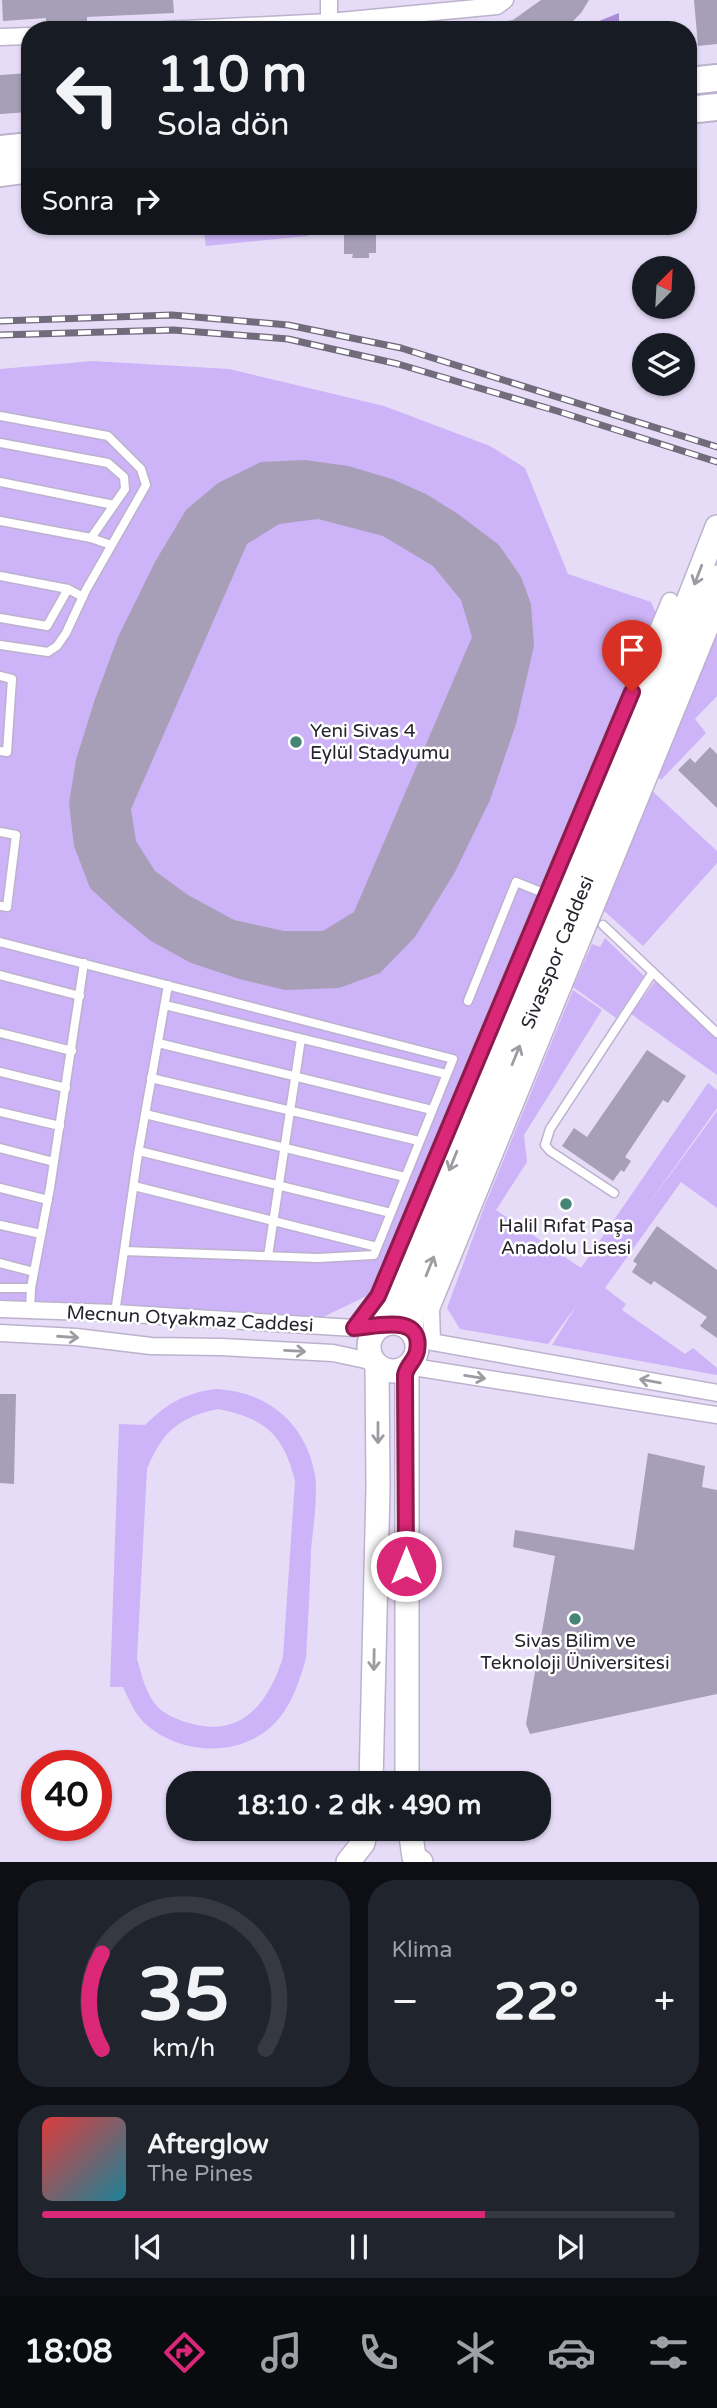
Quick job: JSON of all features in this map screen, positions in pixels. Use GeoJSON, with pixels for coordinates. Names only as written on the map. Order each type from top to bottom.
{"type":"FeatureCollection","features":[{"type":"Feature","properties":{"kind":"main road"},"geometry":{"type":"LineString","coordinates":[[697,80],[717,78]]}},
{"type":"Feature","properties":{"kind":"main road"},"geometry":{"type":"LineString","coordinates":[[697,109],[717,107]]}},
{"type":"Feature","properties":{"kind":"main road"},"geometry":{"type":"LineString","coordinates":[[0,149],[21,147]]}},
{"type":"Feature","properties":{"kind":"main road"},"geometry":{"type":"LineString","coordinates":[[0,173],[21,170]]}},
{"type":"Feature","properties":{"kind":"street"},"geometry":{"type":"LineString","coordinates":[[329,0],[329,21]]}},
{"type":"Feature","properties":{"kind":"street"},"geometry":{"type":"LineString","coordinates":[[371,21],[497,6],[505,0]]}},
{"type":"Feature","properties":{"kind":"street"},"geometry":{"type":"LineString","coordinates":[[0,37],[21,36]]}},
{"type":"Feature","properties":{"kind":"street","name":"Sivasspor Caddesi"},"geometry":{"type":"LineString","coordinates":[[419,1335],[413,1310],[687,627],[717,527]]}},
{"type":"Feature","properties":{"kind":"street","name":"Sivasspor Caddesi"},"geometry":{"type":"LineString","coordinates":[[380,1326],[399,1291],[564,889],[687,627],[717,577]]}},
{"type":"Feature","properties":{"kind":"street"},"geometry":{"type":"LineString","coordinates":[[354,1328],[378,1296],[670,601]]}},
{"type":"Feature","properties":{"kind":"street"},"geometry":{"type":"LineString","coordinates":[[407,1771],[407,1366],[416,1353],[419,1335],[717,611]]}},
{"type":"Feature","properties":{"kind":"street","name":"Mecnun Otyakmaz Caddesi"},"geometry":{"type":"LineString","coordinates":[[0,1310],[116,1313],[354,1328],[380,1326]]}},
{"type":"Feature","properties":{"kind":"street"},"geometry":{"type":"LineString","coordinates":[[371,1771],[378,1488],[376,1363],[369,1350],[372,1335],[380,1326],[402,1324],[419,1335],[717,1392]]}},
{"type":"Feature","properties":{"kind":"street","name":"Mecnun Otyakmaz Caddesi"},"geometry":{"type":"LineString","coordinates":[[0,1333],[76,1337],[151,1346],[333,1353],[376,1363]]}},
{"type":"Feature","properties":{"kind":"street"},"geometry":{"type":"LineString","coordinates":[[376,1363],[392,1371],[407,1366],[717,1415]]}},
{"type":"Feature","properties":{"kind":"street"},"geometry":{"type":"LineString","coordinates":[[348,1862],[363,1841]]}},
{"type":"Feature","properties":{"kind":"street"},"geometry":{"type":"LineString","coordinates":[[412,1841],[414,1857],[421,1862]]}},
{"type":"Feature","properties":{"kind":"lane"},"geometry":{"type":"LineString","coordinates":[[0,416],[108,436],[141,469],[146,485],[125,518],[57,646],[48,652],[0,645]]}},
{"type":"Feature","properties":{"kind":"lane"},"geometry":{"type":"LineString","coordinates":[[0,443],[108,463],[124,477],[125,489],[91,538]]}},
{"type":"Feature","properties":{"kind":"lane"},"geometry":{"type":"LineString","coordinates":[[0,482],[114,505]]}},
{"type":"Feature","properties":{"kind":"lane"},"geometry":{"type":"LineString","coordinates":[[0,521],[91,538],[111,545]]}},
{"type":"Feature","properties":{"kind":"lane"},"geometry":{"type":"LineString","coordinates":[[0,576],[68,589],[83,597]]}},
{"type":"Feature","properties":{"kind":"lane"},"geometry":{"type":"LineString","coordinates":[[0,618],[47,626],[68,589]]}},
{"type":"Feature","properties":{"kind":"lane"},"geometry":{"type":"LineString","coordinates":[[0,676],[12,678],[7,752],[0,751]]}},
{"type":"Feature","properties":{"kind":"lane"},"geometry":{"type":"LineString","coordinates":[[0,832],[16,835],[8,907],[0,905]]}},
{"type":"Feature","properties":{"kind":"lane"},"geometry":{"type":"LineString","coordinates":[[468,1001],[516,882],[546,894]]}},
{"type":"Feature","properties":{"kind":"lane"},"geometry":{"type":"LineString","coordinates":[[603,925],[717,1033]]}},
{"type":"Feature","properties":{"kind":"lane"},"geometry":{"type":"LineString","coordinates":[[0,942],[453,1059],[374,1255],[317,1258],[124,1251]]}},
{"type":"Feature","properties":{"kind":"lane"},"geometry":{"type":"LineString","coordinates":[[30,1310],[31,1288],[48,1200],[84,963]]}},
{"type":"Feature","properties":{"kind":"lane"},"geometry":{"type":"LineString","coordinates":[[614,1193],[550,1151],[545,1144],[550,1129],[653,972]]}},
{"type":"Feature","properties":{"kind":"lane"},"geometry":{"type":"LineString","coordinates":[[0,975],[80,996]]}},
{"type":"Feature","properties":{"kind":"lane"},"geometry":{"type":"LineString","coordinates":[[116,1313],[139,1151],[168,985]]}},
{"type":"Feature","properties":{"kind":"lane"},"geometry":{"type":"LineString","coordinates":[[165,1005],[446,1074]]}},
{"type":"Feature","properties":{"kind":"lane"},"geometry":{"type":"LineString","coordinates":[[0,1033],[72,1051]]}},
{"type":"Feature","properties":{"kind":"lane"},"geometry":{"type":"LineString","coordinates":[[268,1256],[301,1039]]}},
{"type":"Feature","properties":{"kind":"lane"},"geometry":{"type":"LineString","coordinates":[[158,1043],[432,1110]]}},
{"type":"Feature","properties":{"kind":"lane"},"geometry":{"type":"LineString","coordinates":[[0,1072],[66,1088]]}},
{"type":"Feature","properties":{"kind":"lane"},"geometry":{"type":"LineString","coordinates":[[151,1078],[419,1141]]}},
{"type":"Feature","properties":{"kind":"lane"},"geometry":{"type":"LineString","coordinates":[[0,1111],[60,1126]]}},
{"type":"Feature","properties":{"kind":"lane"},"geometry":{"type":"LineString","coordinates":[[145,1114],[405,1177]]}},
{"type":"Feature","properties":{"kind":"lane"},"geometry":{"type":"LineString","coordinates":[[0,1148],[54,1162]]}},
{"type":"Feature","properties":{"kind":"lane"},"geometry":{"type":"LineString","coordinates":[[139,1151],[391,1213]]}},
{"type":"Feature","properties":{"kind":"lane"},"geometry":{"type":"LineString","coordinates":[[134,1186],[377,1247]]}},
{"type":"Feature","properties":{"kind":"lane"},"geometry":{"type":"LineString","coordinates":[[0,1188],[48,1200]]}},
{"type":"Feature","properties":{"kind":"lane"},"geometry":{"type":"LineString","coordinates":[[0,1225],[41,1234]]}},
{"type":"Feature","properties":{"kind":"lane"},"geometry":{"type":"LineString","coordinates":[[0,1263],[34,1272]]}},
{"type":"Feature","properties":{"kind":"lane"},"geometry":{"type":"LineString","coordinates":[[0,1288],[31,1288]]}},
{"type":"Feature","properties":{"kind":"shaded area"},"geometry":{"type":"Polygon","coordinates":[[[619,13],[619,21],[599,21],[619,13]]]}},
{"type":"Feature","properties":{"kind":"shaded area"},"geometry":{"type":"Polygon","coordinates":[[[204,235],[308,235],[308,236],[206,246],[204,235]]]}},
{"type":"Feature","properties":{"kind":"shaded area"},"geometry":{"type":"Polygon","coordinates":[[[93,361],[229,369],[384,406],[490,446],[525,468],[568,574],[651,602],[658,618],[379,1290],[321,1318],[0,1302],[0,369],[93,361]]]}},
{"type":"Feature","properties":{"kind":"shaded area"},"geometry":{"type":"Polygon","coordinates":[[[717,618],[717,696],[695,719],[706,733],[661,780],[655,773],[717,618]]]}},
{"type":"Feature","properties":{"kind":"shaded area"},"geometry":{"type":"Polygon","coordinates":[[[650,789],[717,851],[717,863],[643,946],[601,908],[650,789]]]}},
{"type":"Feature","properties":{"kind":"shaded area"},"geometry":{"type":"Polygon","coordinates":[[[605,938],[644,976],[616,1018],[573,987],[592,944],[600,947],[605,938]]]}},
{"type":"Feature","properties":{"kind":"shaded area"},"geometry":{"type":"Polygon","coordinates":[[[656,980],[717,1038],[717,1075],[631,1014],[656,980]]]}},
{"type":"Feature","properties":{"kind":"shaded area"},"geometry":{"type":"Polygon","coordinates":[[[573,990],[602,1010],[524,1135],[527,1162],[496,1210],[581,1268],[708,1083],[717,1090],[717,1108],[642,1213],[717,1111],[717,1208],[681,1182],[605,1288],[626,1304],[622,1310],[685,1354],[693,1348],[717,1368],[717,1375],[552,1345],[577,1305],[548,1344],[460,1329],[447,1308],[485,1205],[573,990]]]}},
{"type":"Feature","properties":{"kind":"shaded area"},"geometry":{"type":"Polygon","coordinates":[[[204,1391],[234,1391],[267,1403],[281,1413],[303,1440],[310,1456],[316,1484],[306,1658],[298,1684],[279,1718],[260,1735],[245,1743],[212,1748],[178,1743],[163,1736],[140,1719],[123,1687],[110,1687],[119,1424],[145,1425],[177,1401],[204,1391]],[[218,1409],[182,1422],[159,1445],[147,1469],[137,1659],[146,1689],[159,1708],[180,1720],[208,1727],[224,1726],[251,1713],[270,1689],[283,1657],[295,1481],[285,1452],[270,1431],[234,1413],[218,1409]]]}},
{"type":"Feature","properties":{"kind":"building"},"geometry":{"type":"Polygon","coordinates":[[[2,0],[173,0],[174,13],[87,17],[87,21],[46,21],[46,18],[3,21],[2,0]]]}},
{"type":"Feature","properties":{"kind":"building"},"geometry":{"type":"Polygon","coordinates":[[[541,0],[589,0],[573,21],[507,21],[513,20],[541,0]]]}},
{"type":"Feature","properties":{"kind":"building"},"geometry":{"type":"Polygon","coordinates":[[[694,0],[717,0],[717,44],[698,46],[694,0]]]}},
{"type":"Feature","properties":{"kind":"building"},"geometry":{"type":"Polygon","coordinates":[[[21,74],[21,113],[0,114],[0,75],[21,74]]]}},
{"type":"Feature","properties":{"kind":"building"},"geometry":{"type":"Polygon","coordinates":[[[344,235],[376,235],[376,253],[369,253],[369,258],[352,258],[353,254],[344,254],[344,235]]]}},
{"type":"Feature","properties":{"kind":"building"},"geometry":{"type":"Polygon","coordinates":[[[305,460],[348,466],[392,479],[426,494],[499,545],[521,577],[531,604],[534,646],[516,724],[490,800],[455,872],[415,937],[380,973],[339,988],[285,990],[239,979],[191,963],[151,941],[90,888],[74,846],[69,803],[76,760],[118,637],[155,562],[186,510],[218,483],[261,462],[305,460]],[[318,519],[279,524],[247,544],[131,809],[136,841],[155,871],[188,895],[234,920],[284,931],[323,931],[354,912],[472,637],[461,600],[433,566],[383,536],[318,519]]]}},
{"type":"Feature","properties":{"kind":"building"},"geometry":{"type":"Polygon","coordinates":[[[710,747],[717,754],[717,808],[678,770],[690,758],[695,763],[710,747]]]}},
{"type":"Feature","properties":{"kind":"building"},"geometry":{"type":"Polygon","coordinates":[[[647,1050],[686,1076],[668,1103],[663,1100],[625,1157],[631,1161],[624,1172],[621,1170],[613,1181],[562,1146],[574,1128],[587,1137],[647,1050]]]}},
{"type":"Feature","properties":{"kind":"building"},"geometry":{"type":"Polygon","coordinates":[[[657,1226],[717,1270],[717,1338],[700,1326],[707,1317],[654,1281],[651,1285],[632,1272],[637,1264],[633,1261],[657,1226]]]}},
{"type":"Feature","properties":{"kind":"building"},"geometry":{"type":"Polygon","coordinates":[[[0,1394],[16,1394],[14,1484],[0,1483],[0,1394]]]}},
{"type":"Feature","properties":{"kind":"building"},"geometry":{"type":"Polygon","coordinates":[[[648,1453],[705,1466],[702,1487],[717,1490],[717,1694],[530,1734],[526,1724],[555,1556],[513,1547],[515,1530],[634,1550],[648,1453]]]}},
{"type":"Feature","properties":{"kind":"railway"},"geometry":{"type":"LineString","coordinates":[[0,321],[172,315],[288,325],[401,348],[717,447]]}},
{"type":"Feature","properties":{"kind":"railway"},"geometry":{"type":"LineString","coordinates":[[0,335],[173,330],[288,339],[398,364],[717,462]]}},
{"type":"Feature","properties":{"kind":"place","name":"Yeni Sivas 4 Eylül Stadyumu"},"geometry":{"type":"Point","coordinates":[296,742]}},
{"type":"Feature","properties":{"kind":"place","name":"Halil Rıfat Paşa Anadolu Lisesi"},"geometry":{"type":"Point","coordinates":[566,1204]}},
{"type":"Feature","properties":{"kind":"place","name":"Sivas Bilim ve Teknoloji Üniversitesi"},"geometry":{"type":"Point","coordinates":[575,1619]}},
{"type":"Feature","properties":{"kind":"route"},"geometry":{"type":"LineString","coordinates":[[406,1566],[405,1375],[407,1367],[416,1356],[417,1341],[411,1330],[401,1324],[354,1328],[378,1296],[632,692]]}}]}
